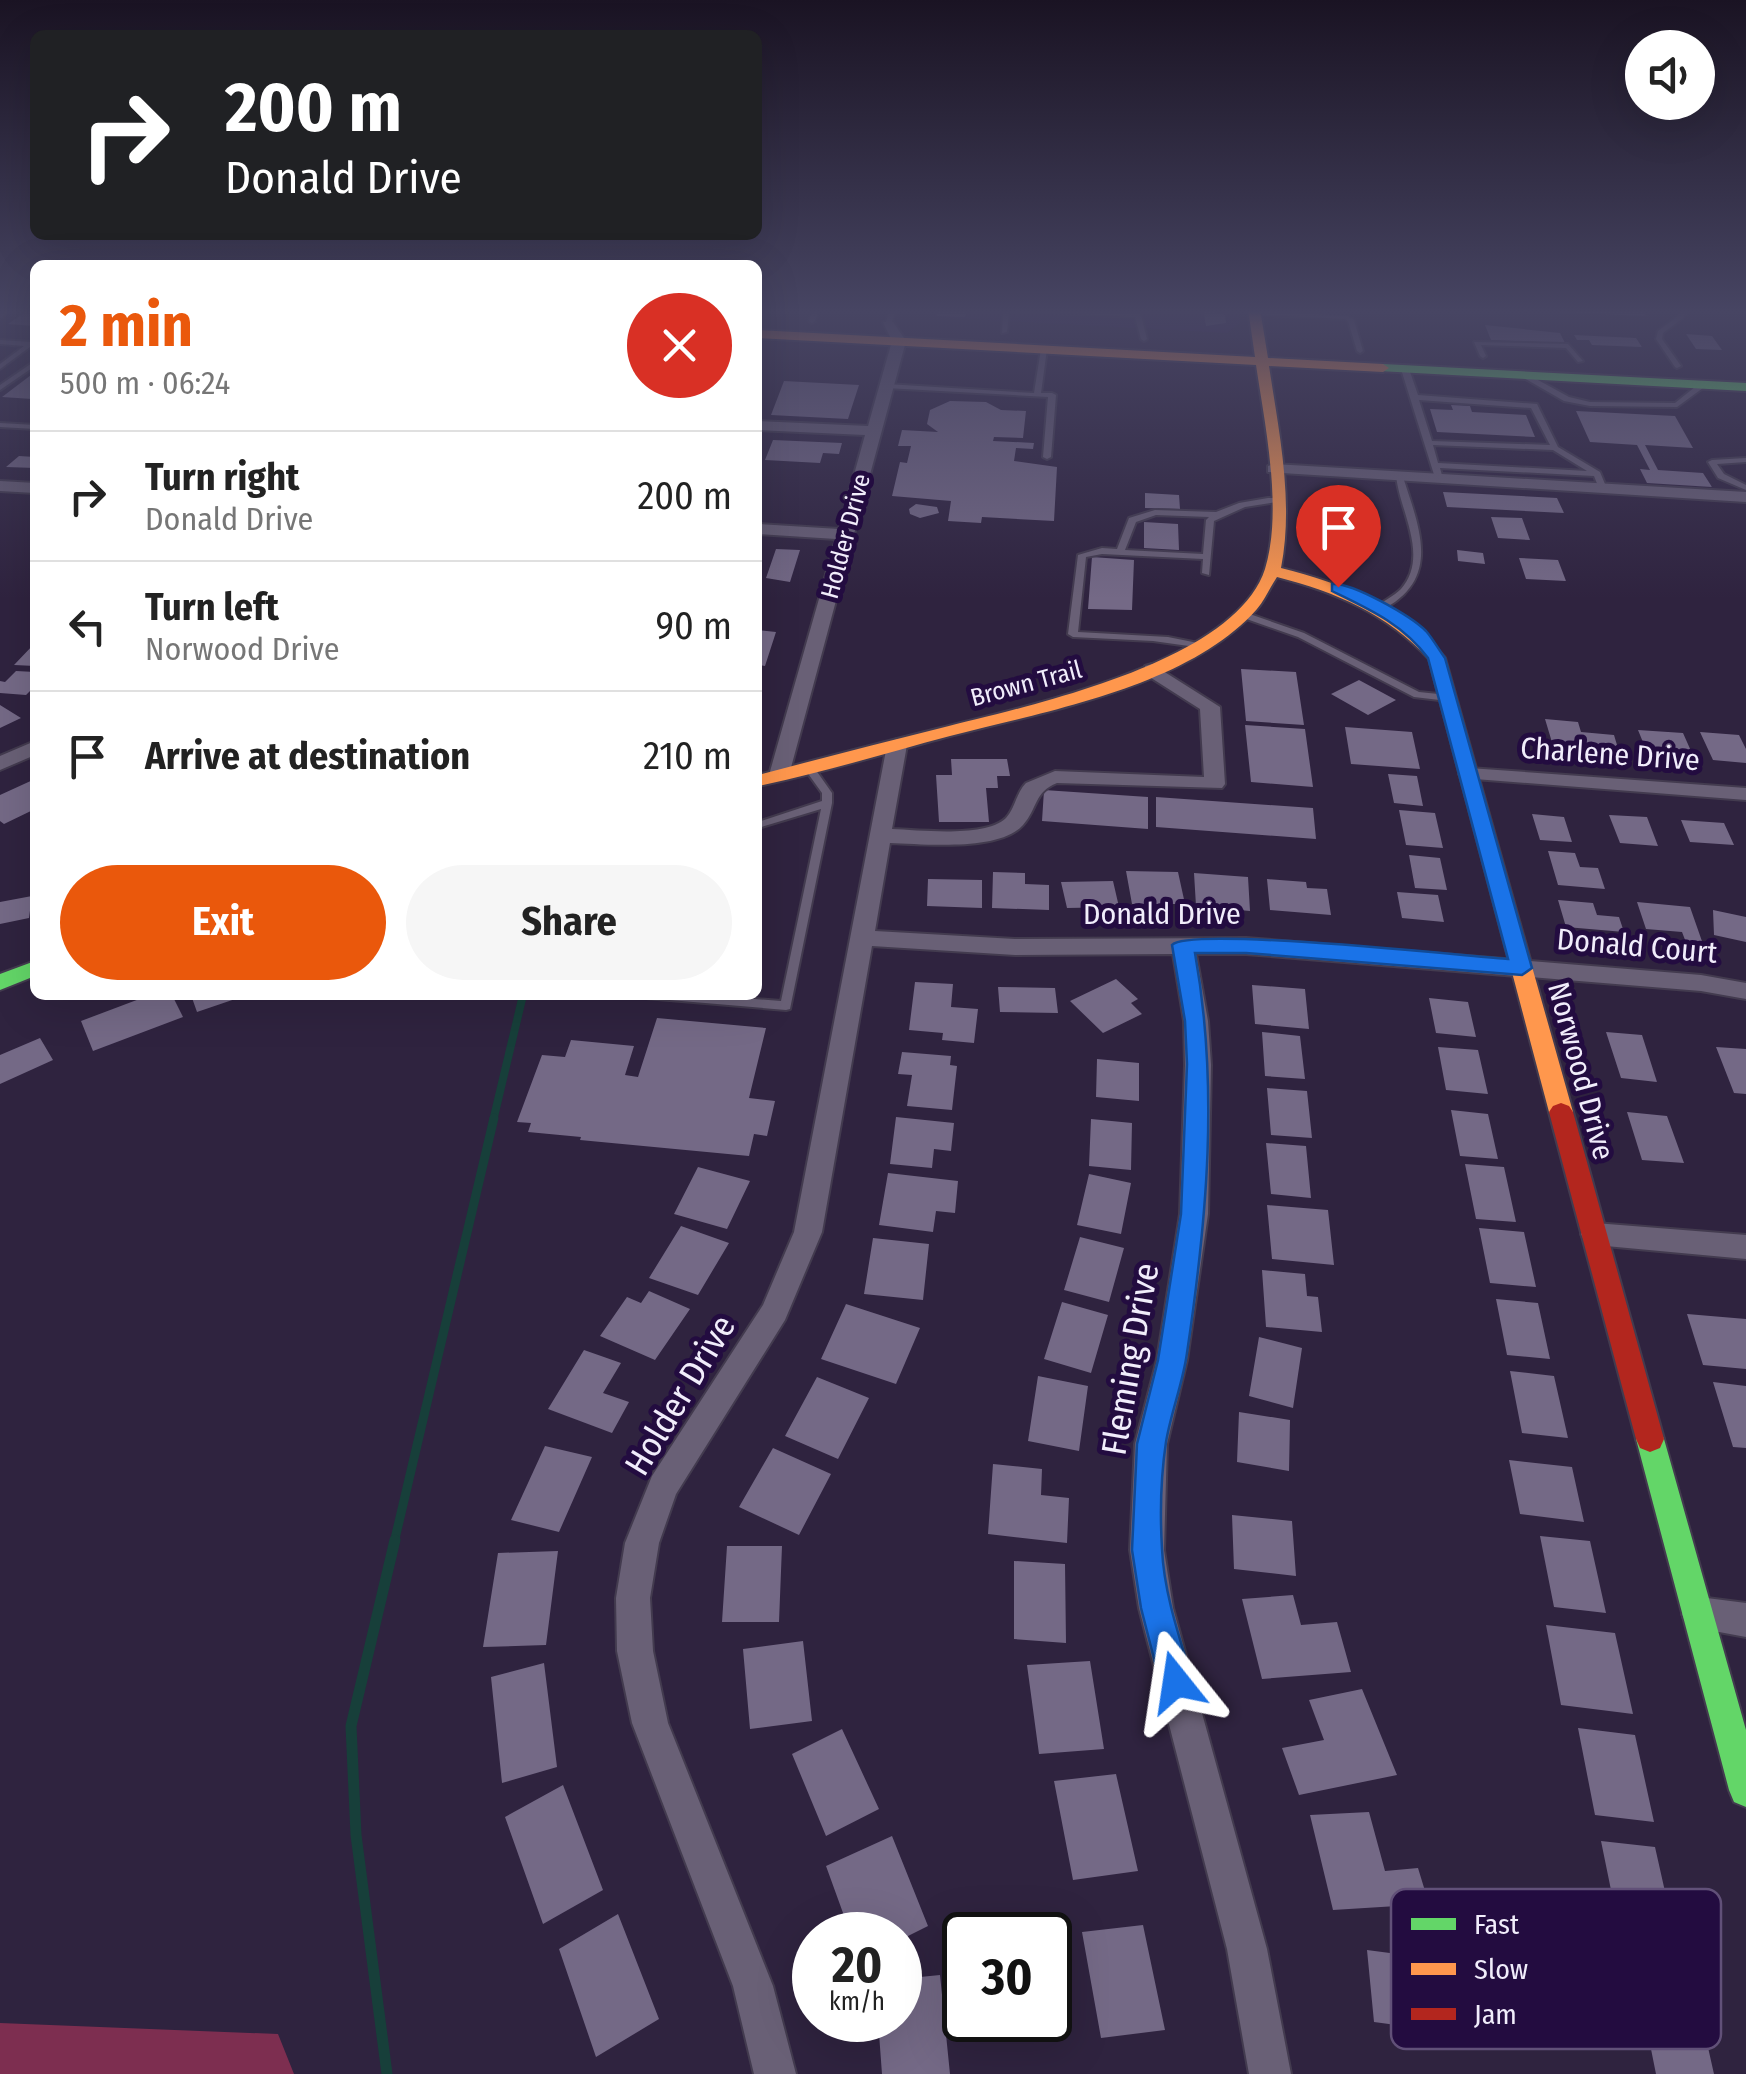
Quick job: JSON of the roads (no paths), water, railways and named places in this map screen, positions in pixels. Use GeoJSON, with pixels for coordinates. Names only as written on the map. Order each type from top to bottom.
{"type":"FeatureCollection","features":[{"type":"Feature","properties":{"kind":"main road"},"geometry":{"type":"LineString","coordinates":[[1267,406],[1281,526],[1272,571]]}},
{"type":"Feature","properties":{"kind":"main road","name":"Norwood Drive"},"geometry":{"type":"LineString","coordinates":[[1272,571],[1338,587],[1380,608],[1419,634],[1436,658],[1746,1790]]}},
{"type":"Feature","properties":{"kind":"main road","name":"Brown Trail"},"geometry":{"type":"LineString","coordinates":[[768,778],[1063,703],[1152,670],[1200,646],[1241,614],[1272,571]]}},
{"type":"Feature","properties":{"kind":"main road"},"geometry":{"type":"LineString","coordinates":[[0,982],[30,970]]}},
{"type":"Feature","properties":{"kind":"street","name":"Holder Drive"},"geometry":{"type":"LineString","coordinates":[[768,778],[786,749],[880,406]]}},
{"type":"Feature","properties":{"kind":"street"},"geometry":{"type":"LineString","coordinates":[[762,425],[873,431]]}},
{"type":"Feature","properties":{"kind":"street"},"geometry":{"type":"LineString","coordinates":[[1274,469],[1400,477],[1436,472],[1745,488]]}},
{"type":"Feature","properties":{"kind":"street"},"geometry":{"type":"LineString","coordinates":[[0,486],[30,488]]}},
{"type":"Feature","properties":{"kind":"street"},"geometry":{"type":"LineString","coordinates":[[762,530],[845,534]]}},
{"type":"Feature","properties":{"kind":"street"},"geometry":{"type":"LineString","coordinates":[[880,836],[986,834],[1004,830],[1016,821],[1025,793],[1037,782],[1055,777],[1215,784],[1210,708],[1152,670]]}},
{"type":"Feature","properties":{"kind":"street","name":"Holder Drive"},"geometry":{"type":"LineString","coordinates":[[775,2074],[753,1986],[678,1804],[650,1723],[635,1651],[633,1598],[642,1542],[663,1486],[775,1311],[808,1232],[897,745]]}},
{"type":"Feature","properties":{"kind":"street"},"geometry":{"type":"LineString","coordinates":[[0,764],[30,749]]}},
{"type":"Feature","properties":{"kind":"street"},"geometry":{"type":"LineString","coordinates":[[786,749],[809,768]]}},
{"type":"Feature","properties":{"kind":"street","name":"Charlene Drive"},"geometry":{"type":"LineString","coordinates":[[1469,774],[1746,794]]}},
{"type":"Feature","properties":{"kind":"street","name":"Donald Drive"},"geometry":{"type":"LineString","coordinates":[[862,938],[1015,948],[1246,946],[1522,968]]}},
{"type":"Feature","properties":{"kind":"street","name":"Fleming Drive"},"geometry":{"type":"LineString","coordinates":[[1183,945],[1196,1021],[1198,1064],[1194,1214],[1172,1360],[1151,1444],[1147,1550],[1156,1608],[1247,1949],[1270,2074]]}},
{"type":"Feature","properties":{"kind":"street","name":"Donald Court"},"geometry":{"type":"LineString","coordinates":[[1522,968],[1746,990]]}},
{"type":"Feature","properties":{"kind":"street"},"geometry":{"type":"LineString","coordinates":[[1594,1234],[1746,1247]]}},
{"type":"Feature","properties":{"kind":"street"},"geometry":{"type":"LineString","coordinates":[[1699,1614],[1746,1620]]}},
{"type":"Feature","properties":{"kind":"lane"},"geometry":{"type":"LineString","coordinates":[[1047,457],[1051,406]]}},
{"type":"Feature","properties":{"kind":"lane"},"geometry":{"type":"LineString","coordinates":[[1417,406],[1436,472]]}},
{"type":"Feature","properties":{"kind":"lane"},"geometry":{"type":"LineString","coordinates":[[1531,406],[1554,448],[1600,481]]}},
{"type":"Feature","properties":{"kind":"lane"},"geometry":{"type":"LineString","coordinates":[[0,425],[30,427]]}},
{"type":"Feature","properties":{"kind":"lane"},"geometry":{"type":"LineString","coordinates":[[1428,442],[1554,448]]}},
{"type":"Feature","properties":{"kind":"lane"},"geometry":{"type":"LineString","coordinates":[[1745,488],[1722,476],[1712,462],[1746,460]]}},
{"type":"Feature","properties":{"kind":"lane"},"geometry":{"type":"LineString","coordinates":[[1380,608],[1406,589],[1417,560],[1400,477]]}},
{"type":"Feature","properties":{"kind":"lane"},"geometry":{"type":"LineString","coordinates":[[1206,573],[1210,520],[1253,501],[1278,500]]}},
{"type":"Feature","properties":{"kind":"lane"},"geometry":{"type":"LineString","coordinates":[[1120,552],[1132,520],[1155,512],[1218,515]]}},
{"type":"Feature","properties":{"kind":"lane"},"geometry":{"type":"LineString","coordinates":[[1200,646],[1164,636],[1134,639],[1073,634],[1082,555],[1120,552],[1208,557]]}},
{"type":"Feature","properties":{"kind":"lane"},"geometry":{"type":"LineString","coordinates":[[1241,614],[1301,635],[1417,695],[1448,698]]}},
{"type":"Feature","properties":{"kind":"lane"},"geometry":{"type":"LineString","coordinates":[[712,1000],[786,1006],[826,804],[827,793],[809,768]]}},
{"type":"Feature","properties":{"kind":"lane"},"geometry":{"type":"LineString","coordinates":[[762,824],[826,804]]}},
{"type":"Feature","properties":{"kind":"waterway"},"geometry":{"type":"LineString","coordinates":[[493,1121],[522,1000]]}},
{"type":"Feature","properties":{"kind":"waterway"},"geometry":{"type":"LineString","coordinates":[[394,1543],[494,1118]]}},
{"type":"Feature","properties":{"kind":"waterway"},"geometry":{"type":"LineString","coordinates":[[387,2074],[356,1835],[351,1726],[395,1540]]}}]}
